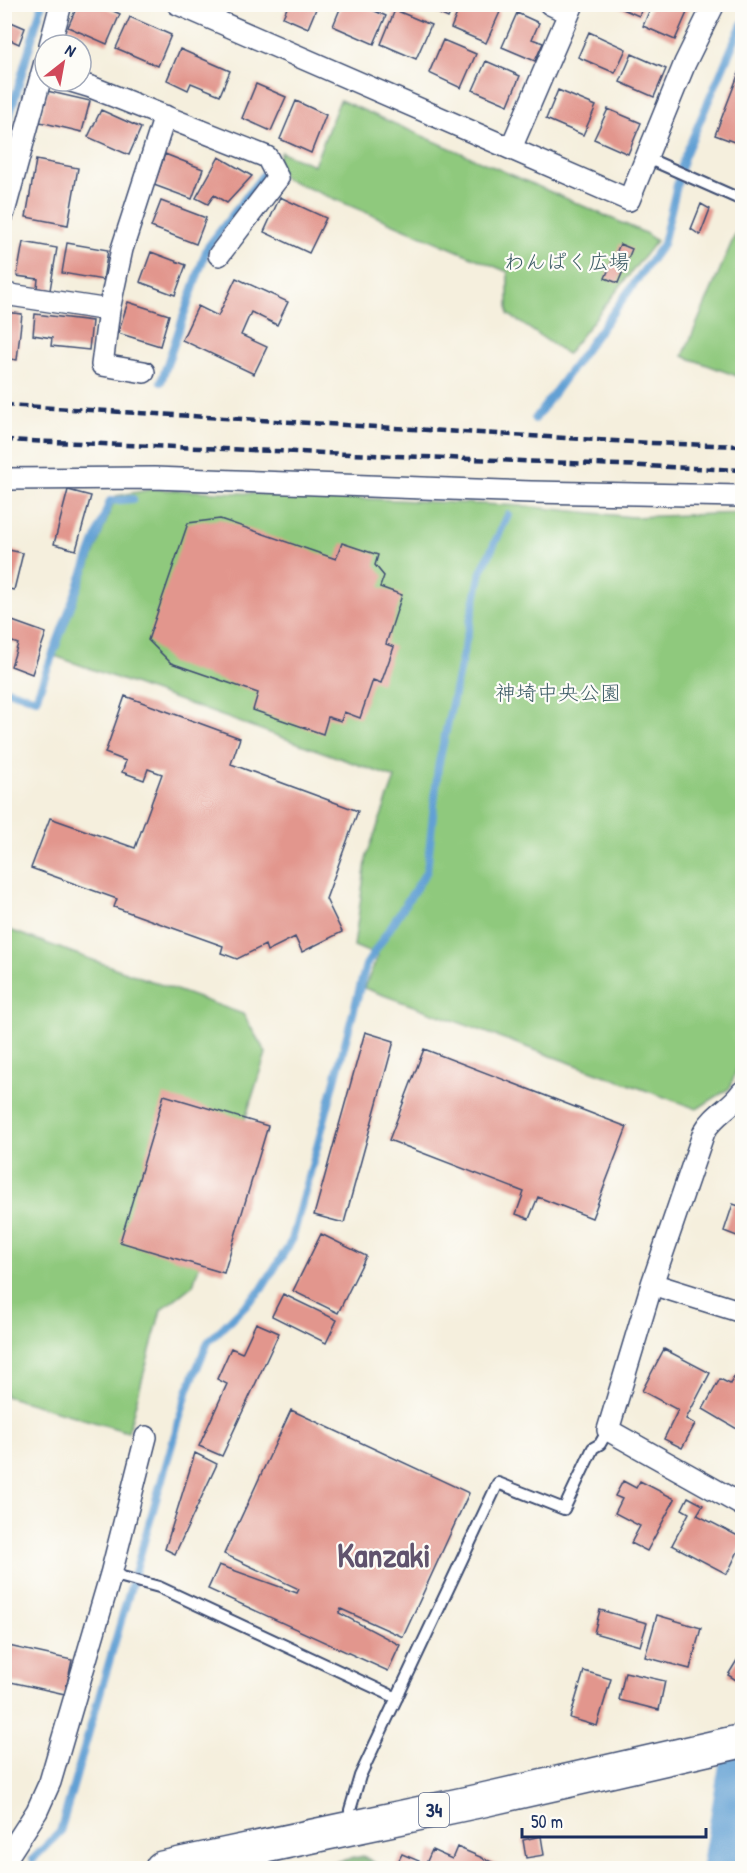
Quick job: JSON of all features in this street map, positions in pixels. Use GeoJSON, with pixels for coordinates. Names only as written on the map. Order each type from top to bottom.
{"type":"FeatureCollection","features":[{"type":"Feature","properties":{"kind":"highway","name":"34"},"geometry":{"type":"LineString","coordinates":[[162,1869],[217,1862],[350,1828],[742,1741]]}},
{"type":"Feature","properties":{"kind":"street"},"geometry":{"type":"LineString","coordinates":[[53,33],[61,4]]}},
{"type":"Feature","properties":{"kind":"street"},"geometry":{"type":"LineString","coordinates":[[178,4],[629,200],[657,162],[685,63],[714,4]]}},
{"type":"Feature","properties":{"kind":"street"},"geometry":{"type":"LineString","coordinates":[[511,148],[571,9],[550,4]]}},
{"type":"Feature","properties":{"kind":"street"},"geometry":{"type":"LineString","coordinates":[[93,88],[267,157],[278,178],[219,255]]}},
{"type":"Feature","properties":{"kind":"street"},"geometry":{"type":"LineString","coordinates":[[4,212],[38,93]]}},
{"type":"Feature","properties":{"kind":"street"},"geometry":{"type":"LineString","coordinates":[[144,372],[102,365],[109,310],[122,249],[165,116]]}},
{"type":"Feature","properties":{"kind":"street"},"geometry":{"type":"LineString","coordinates":[[4,294],[109,310]]}},
{"type":"Feature","properties":{"kind":"street"},"geometry":{"type":"LineString","coordinates":[[4,479],[154,478],[531,492],[742,496]]}},
{"type":"Feature","properties":{"kind":"street"},"geometry":{"type":"LineString","coordinates":[[742,1092],[735,1102],[711,1120],[704,1131],[652,1284],[608,1430],[742,1505]]}},
{"type":"Feature","properties":{"kind":"street"},"geometry":{"type":"LineString","coordinates":[[652,1284],[742,1312]]}},
{"type":"Feature","properties":{"kind":"street"},"geometry":{"type":"LineString","coordinates":[[4,1862],[37,1811],[50,1782],[111,1574],[146,1437]]}},
{"type":"Feature","properties":{"kind":"lane"},"geometry":{"type":"LineString","coordinates":[[657,162],[742,200]]}},
{"type":"Feature","properties":{"kind":"lane"},"geometry":{"type":"LineString","coordinates":[[350,1828],[350,1810],[360,1776],[498,1484],[564,1509],[593,1448],[600,1444],[608,1430]]}},
{"type":"Feature","properties":{"kind":"lane"},"geometry":{"type":"LineString","coordinates":[[111,1574],[159,1587],[397,1698]]}},
{"type":"Feature","properties":{"kind":"green space","name":"わんぱく広場"},"geometry":{"type":"Polygon","coordinates":[[[340,100],[645,233],[656,241],[567,354],[508,314],[508,272],[284,178],[277,163],[281,152],[314,165],[340,100]]]}},
{"type":"Feature","properties":{"kind":"green space"},"geometry":{"type":"Polygon","coordinates":[[[740,223],[742,224],[742,378],[683,356],[740,223]]]}},
{"type":"Feature","properties":{"kind":"green space","name":"神埼中央公園"},"geometry":{"type":"Polygon","coordinates":[[[153,489],[524,506],[632,517],[742,513],[742,1054],[730,1088],[697,1109],[364,988],[378,956],[354,946],[367,855],[395,778],[55,656],[116,496],[153,489]]]}},
{"type":"Feature","properties":{"kind":"green space"},"geometry":{"type":"Polygon","coordinates":[[[4,928],[243,1014],[266,1053],[193,1285],[161,1310],[128,1432],[5,1396],[4,928]]]}},
{"type":"Feature","properties":{"kind":"green space"},"geometry":{"type":"Polygon","coordinates":[[[363,1856],[383,1868],[305,1868],[363,1856]]]}},
{"type":"Feature","properties":{"kind":"building"},"geometry":{"type":"Polygon","coordinates":[[[78,4],[98,4],[120,14],[107,44],[93,38],[93,33],[82,33],[68,27],[78,4]]]}},
{"type":"Feature","properties":{"kind":"building"},"geometry":{"type":"Polygon","coordinates":[[[280,4],[318,4],[308,28],[283,17],[287,8],[280,4]]]}},
{"type":"Feature","properties":{"kind":"building"},"geometry":{"type":"Polygon","coordinates":[[[342,4],[359,4],[386,16],[374,44],[333,26],[342,4]]]}},
{"type":"Feature","properties":{"kind":"building"},"geometry":{"type":"Polygon","coordinates":[[[418,4],[454,4],[448,18],[418,4]]]}},
{"type":"Feature","properties":{"kind":"building"},"geometry":{"type":"Polygon","coordinates":[[[461,4],[482,4],[500,12],[486,43],[451,28],[461,4]]]}},
{"type":"Feature","properties":{"kind":"building"},"geometry":{"type":"Polygon","coordinates":[[[611,4],[644,4],[639,16],[611,4]]]}},
{"type":"Feature","properties":{"kind":"building"},"geometry":{"type":"Polygon","coordinates":[[[652,4],[681,4],[689,8],[675,40],[643,26],[652,4]]]}},
{"type":"Feature","properties":{"kind":"building"},"geometry":{"type":"Polygon","coordinates":[[[395,10],[431,25],[416,59],[381,44],[395,10]]]}},
{"type":"Feature","properties":{"kind":"building"},"geometry":{"type":"Polygon","coordinates":[[[517,13],[539,23],[532,39],[543,43],[535,61],[502,47],[517,13]]]}},
{"type":"Feature","properties":{"kind":"building"},"geometry":{"type":"Polygon","coordinates":[[[130,17],[171,35],[158,66],[116,48],[130,17]]]}},
{"type":"Feature","properties":{"kind":"building"},"geometry":{"type":"Polygon","coordinates":[[[4,19],[25,28],[19,44],[4,37],[4,19]]]}},
{"type":"Feature","properties":{"kind":"building"},"geometry":{"type":"Polygon","coordinates":[[[589,32],[626,49],[615,73],[578,57],[589,32]]]}},
{"type":"Feature","properties":{"kind":"building"},"geometry":{"type":"Polygon","coordinates":[[[443,40],[476,54],[461,88],[429,73],[443,40]]]}},
{"type":"Feature","properties":{"kind":"building"},"geometry":{"type":"Polygon","coordinates":[[[180,49],[230,71],[220,95],[191,83],[188,90],[167,80],[180,49]]]}},
{"type":"Feature","properties":{"kind":"building"},"geometry":{"type":"Polygon","coordinates":[[[632,54],[666,69],[654,97],[620,82],[632,54]]]}},
{"type":"Feature","properties":{"kind":"building"},"geometry":{"type":"Polygon","coordinates":[[[486,61],[520,76],[508,105],[473,90],[486,61]]]}},
{"type":"Feature","properties":{"kind":"building"},"geometry":{"type":"Polygon","coordinates":[[[742,65],[742,129],[737,143],[715,135],[742,65]]]}},
{"type":"Feature","properties":{"kind":"building"},"geometry":{"type":"Polygon","coordinates":[[[256,84],[286,97],[271,131],[242,118],[256,84]]]}},
{"type":"Feature","properties":{"kind":"building"},"geometry":{"type":"Polygon","coordinates":[[[558,90],[596,106],[583,135],[546,119],[558,90]]]}},
{"type":"Feature","properties":{"kind":"building"},"geometry":{"type":"Polygon","coordinates":[[[47,93],[90,101],[82,132],[40,122],[47,93]]]}},
{"type":"Feature","properties":{"kind":"building"},"geometry":{"type":"Polygon","coordinates":[[[296,101],[326,115],[311,153],[280,139],[296,101]]]}},
{"type":"Feature","properties":{"kind":"building"},"geometry":{"type":"Polygon","coordinates":[[[608,109],[641,123],[628,154],[594,139],[608,109]]]}},
{"type":"Feature","properties":{"kind":"building"},"geometry":{"type":"Polygon","coordinates":[[[101,110],[141,128],[129,155],[88,137],[101,110]]]}},
{"type":"Feature","properties":{"kind":"building"},"geometry":{"type":"Polygon","coordinates":[[[165,154],[203,169],[192,199],[154,185],[165,154]]]}},
{"type":"Feature","properties":{"kind":"building"},"geometry":{"type":"Polygon","coordinates":[[[219,157],[252,176],[227,203],[214,195],[208,204],[196,198],[219,157]]]}},
{"type":"Feature","properties":{"kind":"building"},"geometry":{"type":"Polygon","coordinates":[[[36,160],[78,168],[68,225],[26,217],[36,160]]]}},
{"type":"Feature","properties":{"kind":"building"},"geometry":{"type":"Polygon","coordinates":[[[280,197],[326,218],[309,253],[264,232],[280,197]]]}},
{"type":"Feature","properties":{"kind":"building"},"geometry":{"type":"Polygon","coordinates":[[[161,201],[206,218],[196,244],[151,227],[161,201]]]}},
{"type":"Feature","properties":{"kind":"building"},"geometry":{"type":"Polygon","coordinates":[[[701,204],[710,209],[700,235],[691,229],[701,204]]]}},
{"type":"Feature","properties":{"kind":"building"},"geometry":{"type":"Polygon","coordinates":[[[23,242],[57,248],[50,290],[37,288],[38,279],[17,276],[23,242]]]}},
{"type":"Feature","properties":{"kind":"building"},"geometry":{"type":"Polygon","coordinates":[[[67,243],[108,250],[103,280],[62,273],[67,243]]]}},
{"type":"Feature","properties":{"kind":"building"},"geometry":{"type":"Polygon","coordinates":[[[620,244],[632,249],[618,283],[605,278],[620,244]]]}},
{"type":"Feature","properties":{"kind":"building"},"geometry":{"type":"Polygon","coordinates":[[[151,252],[186,265],[175,295],[140,282],[151,252]]]}},
{"type":"Feature","properties":{"kind":"building"},"geometry":{"type":"Polygon","coordinates":[[[236,278],[288,302],[277,325],[251,312],[241,335],[267,347],[254,374],[182,340],[198,306],[218,316],[236,278]]]}},
{"type":"Feature","properties":{"kind":"building"},"geometry":{"type":"Polygon","coordinates":[[[128,302],[169,315],[160,346],[118,333],[128,302]]]}},
{"type":"Feature","properties":{"kind":"building"},"geometry":{"type":"Polygon","coordinates":[[[5,312],[22,314],[17,360],[4,358],[5,312]]]}},
{"type":"Feature","properties":{"kind":"building"},"geometry":{"type":"Polygon","coordinates":[[[35,314],[92,321],[89,350],[51,346],[52,338],[33,335],[35,314]]]}},
{"type":"Feature","properties":{"kind":"building"},"geometry":{"type":"Polygon","coordinates":[[[68,490],[91,496],[76,550],[54,544],[68,490]]]}},
{"type":"Feature","properties":{"kind":"building"},"geometry":{"type":"Polygon","coordinates":[[[220,519],[336,559],[342,543],[378,555],[375,565],[384,576],[380,587],[402,595],[386,644],[394,647],[381,683],[373,680],[360,718],[344,712],[341,721],[328,717],[323,734],[253,710],[258,693],[171,663],[148,640],[188,523],[220,519]]]}},
{"type":"Feature","properties":{"kind":"building"},"geometry":{"type":"Polygon","coordinates":[[[4,549],[23,553],[14,590],[4,588],[4,549]]]}},
{"type":"Feature","properties":{"kind":"building"},"geometry":{"type":"Polygon","coordinates":[[[4,618],[46,633],[32,674],[11,666],[18,644],[4,639],[4,618]]]}},
{"type":"Feature","properties":{"kind":"building"},"geometry":{"type":"Polygon","coordinates":[[[125,696],[240,738],[231,764],[358,811],[326,899],[342,932],[302,952],[295,937],[267,951],[265,945],[237,959],[221,953],[223,946],[114,907],[117,899],[31,868],[50,818],[135,848],[162,774],[148,769],[144,780],[122,772],[126,761],[105,753],[125,696]]]}},
{"type":"Feature","properties":{"kind":"building"},"geometry":{"type":"Polygon","coordinates":[[[365,1032],[394,1041],[344,1223],[314,1215],[365,1032]]]}},
{"type":"Feature","properties":{"kind":"building"},"geometry":{"type":"Polygon","coordinates":[[[424,1049],[627,1127],[592,1218],[538,1197],[529,1219],[516,1214],[524,1192],[389,1140],[424,1049]]]}},
{"type":"Feature","properties":{"kind":"building"},"geometry":{"type":"Polygon","coordinates":[[[164,1095],[268,1126],[224,1273],[120,1242],[164,1095]]]}},
{"type":"Feature","properties":{"kind":"building"},"geometry":{"type":"Polygon","coordinates":[[[733,1204],[742,1207],[742,1238],[724,1231],[733,1204]]]}},
{"type":"Feature","properties":{"kind":"building"},"geometry":{"type":"Polygon","coordinates":[[[321,1234],[366,1256],[338,1313],[293,1291],[321,1234]]]}},
{"type":"Feature","properties":{"kind":"building"},"geometry":{"type":"Polygon","coordinates":[[[283,1294],[337,1320],[326,1343],[272,1316],[283,1294]]]}},
{"type":"Feature","properties":{"kind":"building"},"geometry":{"type":"Polygon","coordinates":[[[256,1323],[279,1333],[222,1456],[199,1446],[227,1384],[217,1379],[231,1348],[242,1353],[256,1323]]]}},
{"type":"Feature","properties":{"kind":"building"},"geometry":{"type":"Polygon","coordinates":[[[664,1349],[710,1373],[686,1419],[695,1424],[682,1448],[664,1439],[678,1410],[642,1391],[664,1349]]]}},
{"type":"Feature","properties":{"kind":"building"},"geometry":{"type":"Polygon","coordinates":[[[736,1374],[742,1378],[742,1432],[703,1409],[720,1379],[730,1384],[736,1374]]]}},
{"type":"Feature","properties":{"kind":"building"},"geometry":{"type":"Polygon","coordinates":[[[291,1410],[469,1493],[403,1637],[341,1609],[339,1613],[400,1645],[388,1671],[208,1589],[219,1565],[297,1593],[299,1589],[224,1554],[291,1410]]]}},
{"type":"Feature","properties":{"kind":"building"},"geometry":{"type":"Polygon","coordinates":[[[195,1453],[217,1464],[175,1554],[165,1549],[195,1453]]]}},
{"type":"Feature","properties":{"kind":"building"},"geometry":{"type":"Polygon","coordinates":[[[623,1481],[636,1488],[640,1481],[675,1499],[647,1551],[631,1543],[640,1526],[615,1513],[622,1499],[615,1496],[623,1481]]]}},
{"type":"Feature","properties":{"kind":"building"},"geometry":{"type":"Polygon","coordinates":[[[688,1497],[703,1505],[697,1515],[742,1538],[742,1543],[727,1574],[672,1545],[689,1513],[682,1509],[688,1497]]]}},
{"type":"Feature","properties":{"kind":"building"},"geometry":{"type":"Polygon","coordinates":[[[600,1610],[647,1623],[640,1646],[594,1633],[600,1610]]]}},
{"type":"Feature","properties":{"kind":"building"},"geometry":{"type":"Polygon","coordinates":[[[657,1615],[701,1628],[690,1669],[645,1657],[657,1615]]]}},
{"type":"Feature","properties":{"kind":"building"},"geometry":{"type":"Polygon","coordinates":[[[4,1645],[72,1660],[65,1694],[6,1681],[4,1645]]]}},
{"type":"Feature","properties":{"kind":"building"},"geometry":{"type":"Polygon","coordinates":[[[742,1652],[742,1680],[741,1683],[728,1675],[742,1652]]]}},
{"type":"Feature","properties":{"kind":"building"},"geometry":{"type":"Polygon","coordinates":[[[584,1671],[611,1679],[597,1726],[570,1718],[584,1671]]]}},
{"type":"Feature","properties":{"kind":"building"},"geometry":{"type":"Polygon","coordinates":[[[625,1672],[665,1681],[659,1710],[619,1700],[625,1672]]]}},
{"type":"Feature","properties":{"kind":"building"},"geometry":{"type":"Polygon","coordinates":[[[541,1836],[544,1855],[526,1858],[523,1840],[541,1836]]]}},
{"type":"Feature","properties":{"kind":"building"},"geometry":{"type":"Polygon","coordinates":[[[457,1847],[501,1866],[499,1868],[424,1868],[432,1850],[452,1859],[457,1847]]]}},
{"type":"Feature","properties":{"kind":"building"},"geometry":{"type":"Polygon","coordinates":[[[402,1854],[419,1861],[415,1868],[395,1868],[402,1854]]]}},
{"type":"Feature","properties":{"kind":"waterway"},"geometry":{"type":"LineString","coordinates":[[4,136],[42,4]]}},
{"type":"Feature","properties":{"kind":"waterway"},"geometry":{"type":"LineString","coordinates":[[535,419],[663,244],[683,160],[742,24]]}},
{"type":"Feature","properties":{"kind":"waterway"},"geometry":{"type":"LineString","coordinates":[[161,382],[207,248],[264,174]]}},
{"type":"Feature","properties":{"kind":"waterway"},"geometry":{"type":"LineString","coordinates":[[4,689],[36,699],[110,501],[133,499]]}},
{"type":"Feature","properties":{"kind":"waterway"},"geometry":{"type":"LineString","coordinates":[[33,1859],[60,1832],[188,1389],[208,1342],[261,1290],[292,1240],[366,965],[427,871],[438,767],[481,572],[508,515]]}},
{"type":"Feature","properties":{"kind":"waterway"},"geometry":{"type":"LineString","coordinates":[[724,1868],[742,1764]]}},
{"type":"Feature","properties":{"kind":"railway"},"geometry":{"type":"LineString","coordinates":[[4,405],[649,443],[742,446]]}},
{"type":"Feature","properties":{"kind":"railway"},"geometry":{"type":"LineString","coordinates":[[4,440],[742,470]]}},
{"type":"Feature","properties":{"kind":"district","name":"Kanzaki"},"geometry":{"type":"Point","coordinates":[384,1555]}}]}
